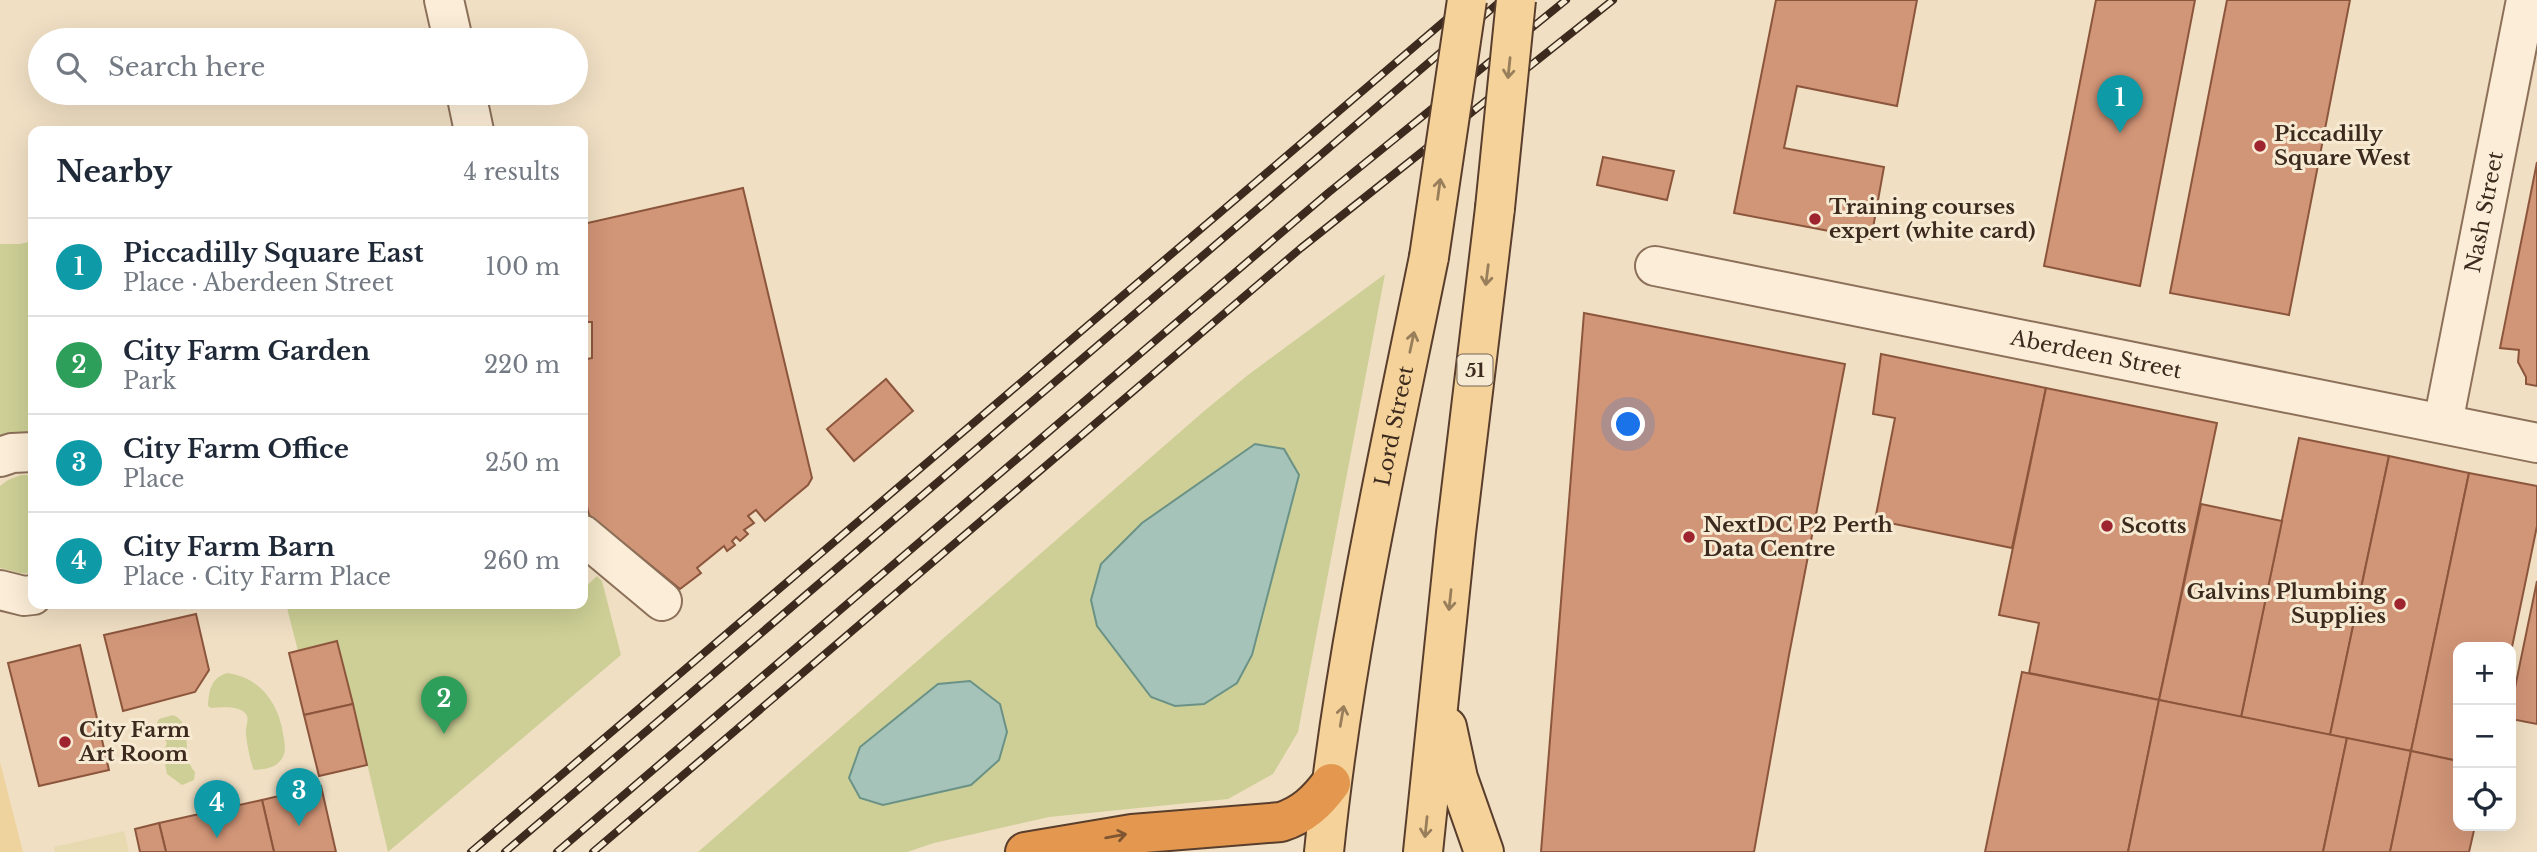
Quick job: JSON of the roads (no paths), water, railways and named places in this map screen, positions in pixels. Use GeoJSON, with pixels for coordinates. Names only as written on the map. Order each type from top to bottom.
{"type":"FeatureCollection","features":[{"type":"Feature","properties":{"kind":"highway"},"geometry":{"type":"LineString","coordinates":[[1025,852],[1132,834],[1280,822],[1296,817],[1309,808],[1331,783]]}},
{"type":"Feature","properties":{"kind":"main road","name":"Lord Street"},"geometry":{"type":"LineString","coordinates":[[1324,852],[1331,783],[1374,529],[1429,257],[1467,0]]}},
{"type":"Feature","properties":{"kind":"main road","name":"51"},"geometry":{"type":"LineString","coordinates":[[1423,852],[1516,0]]}},
{"type":"Feature","properties":{"kind":"main road"},"geometry":{"type":"LineString","coordinates":[[1440,698],[1458,778],[1484,852]]}},
{"type":"Feature","properties":{"kind":"street"},"geometry":{"type":"LineString","coordinates":[[444,0],[450,28]]}},
{"type":"Feature","properties":{"kind":"street","name":"Nash Street"},"geometry":{"type":"LineString","coordinates":[[2443,423],[2526,0]]}},
{"type":"Feature","properties":{"kind":"street"},"geometry":{"type":"LineString","coordinates":[[469,105],[473,126]]}},
{"type":"Feature","properties":{"kind":"street","name":"Aberdeen Street"},"geometry":{"type":"LineString","coordinates":[[1655,267],[2537,443]]}},
{"type":"Feature","properties":{"kind":"street"},"geometry":{"type":"LineString","coordinates":[[0,457],[28,452]]}},
{"type":"Feature","properties":{"kind":"street"},"geometry":{"type":"LineString","coordinates":[[588,539],[662,601]]}},
{"type":"Feature","properties":{"kind":"street"},"geometry":{"type":"LineString","coordinates":[[0,590],[28,596]]}},
{"type":"Feature","properties":{"kind":"water"},"geometry":{"type":"Polygon","coordinates":[[[1255,444],[1284,449],[1299,475],[1252,655],[1237,683],[1204,704],[1175,706],[1151,697],[1097,626],[1091,600],[1101,564],[1142,523],[1255,444]]]}},
{"type":"Feature","properties":{"kind":"water"},"geometry":{"type":"Polygon","coordinates":[[[970,681],[1000,704],[1007,732],[999,760],[971,785],[883,805],[860,798],[849,778],[860,747],[938,684],[970,681]]]}},
{"type":"Feature","properties":{"kind":"railway"},"geometry":{"type":"LineString","coordinates":[[471,852],[1469,0]]}},
{"type":"Feature","properties":{"kind":"railway"},"geometry":{"type":"LineString","coordinates":[[505,852],[1502,0]]}},
{"type":"Feature","properties":{"kind":"railway"},"geometry":{"type":"LineString","coordinates":[[557,852],[1328,193],[1566,0]]}},
{"type":"Feature","properties":{"kind":"railway"},"geometry":{"type":"LineString","coordinates":[[593,852],[1301,248],[1613,0]]}},
{"type":"Feature","properties":{"kind":"place","name":"Piccadilly Square East"},"geometry":{"type":"Point","coordinates":[2120,133]}},
{"type":"Feature","properties":{"kind":"place","name":"Piccadilly Square West"},"geometry":{"type":"Point","coordinates":[2260,146]}},
{"type":"Feature","properties":{"kind":"place","name":"Training courses expert (white card)"},"geometry":{"type":"Point","coordinates":[1815,219]}},
{"type":"Feature","properties":{"kind":"place","name":"Scotts"},"geometry":{"type":"Point","coordinates":[2107,526]}},
{"type":"Feature","properties":{"kind":"place","name":"NextDC P2 Perth Data Centre"},"geometry":{"type":"Point","coordinates":[1689,537]}},
{"type":"Feature","properties":{"kind":"place","name":"Galvins Plumbing Supplies"},"geometry":{"type":"Point","coordinates":[2400,604]}},
{"type":"Feature","properties":{"kind":"place","name":"City Farm Garden"},"geometry":{"type":"Point","coordinates":[444,734]}},
{"type":"Feature","properties":{"kind":"place","name":"City Farm Art Room"},"geometry":{"type":"Point","coordinates":[65,742]}},
{"type":"Feature","properties":{"kind":"place","name":"City Farm Office"},"geometry":{"type":"Point","coordinates":[299,826]}},
{"type":"Feature","properties":{"kind":"place","name":"City Farm Barn"},"geometry":{"type":"Point","coordinates":[217,838]}}]}
